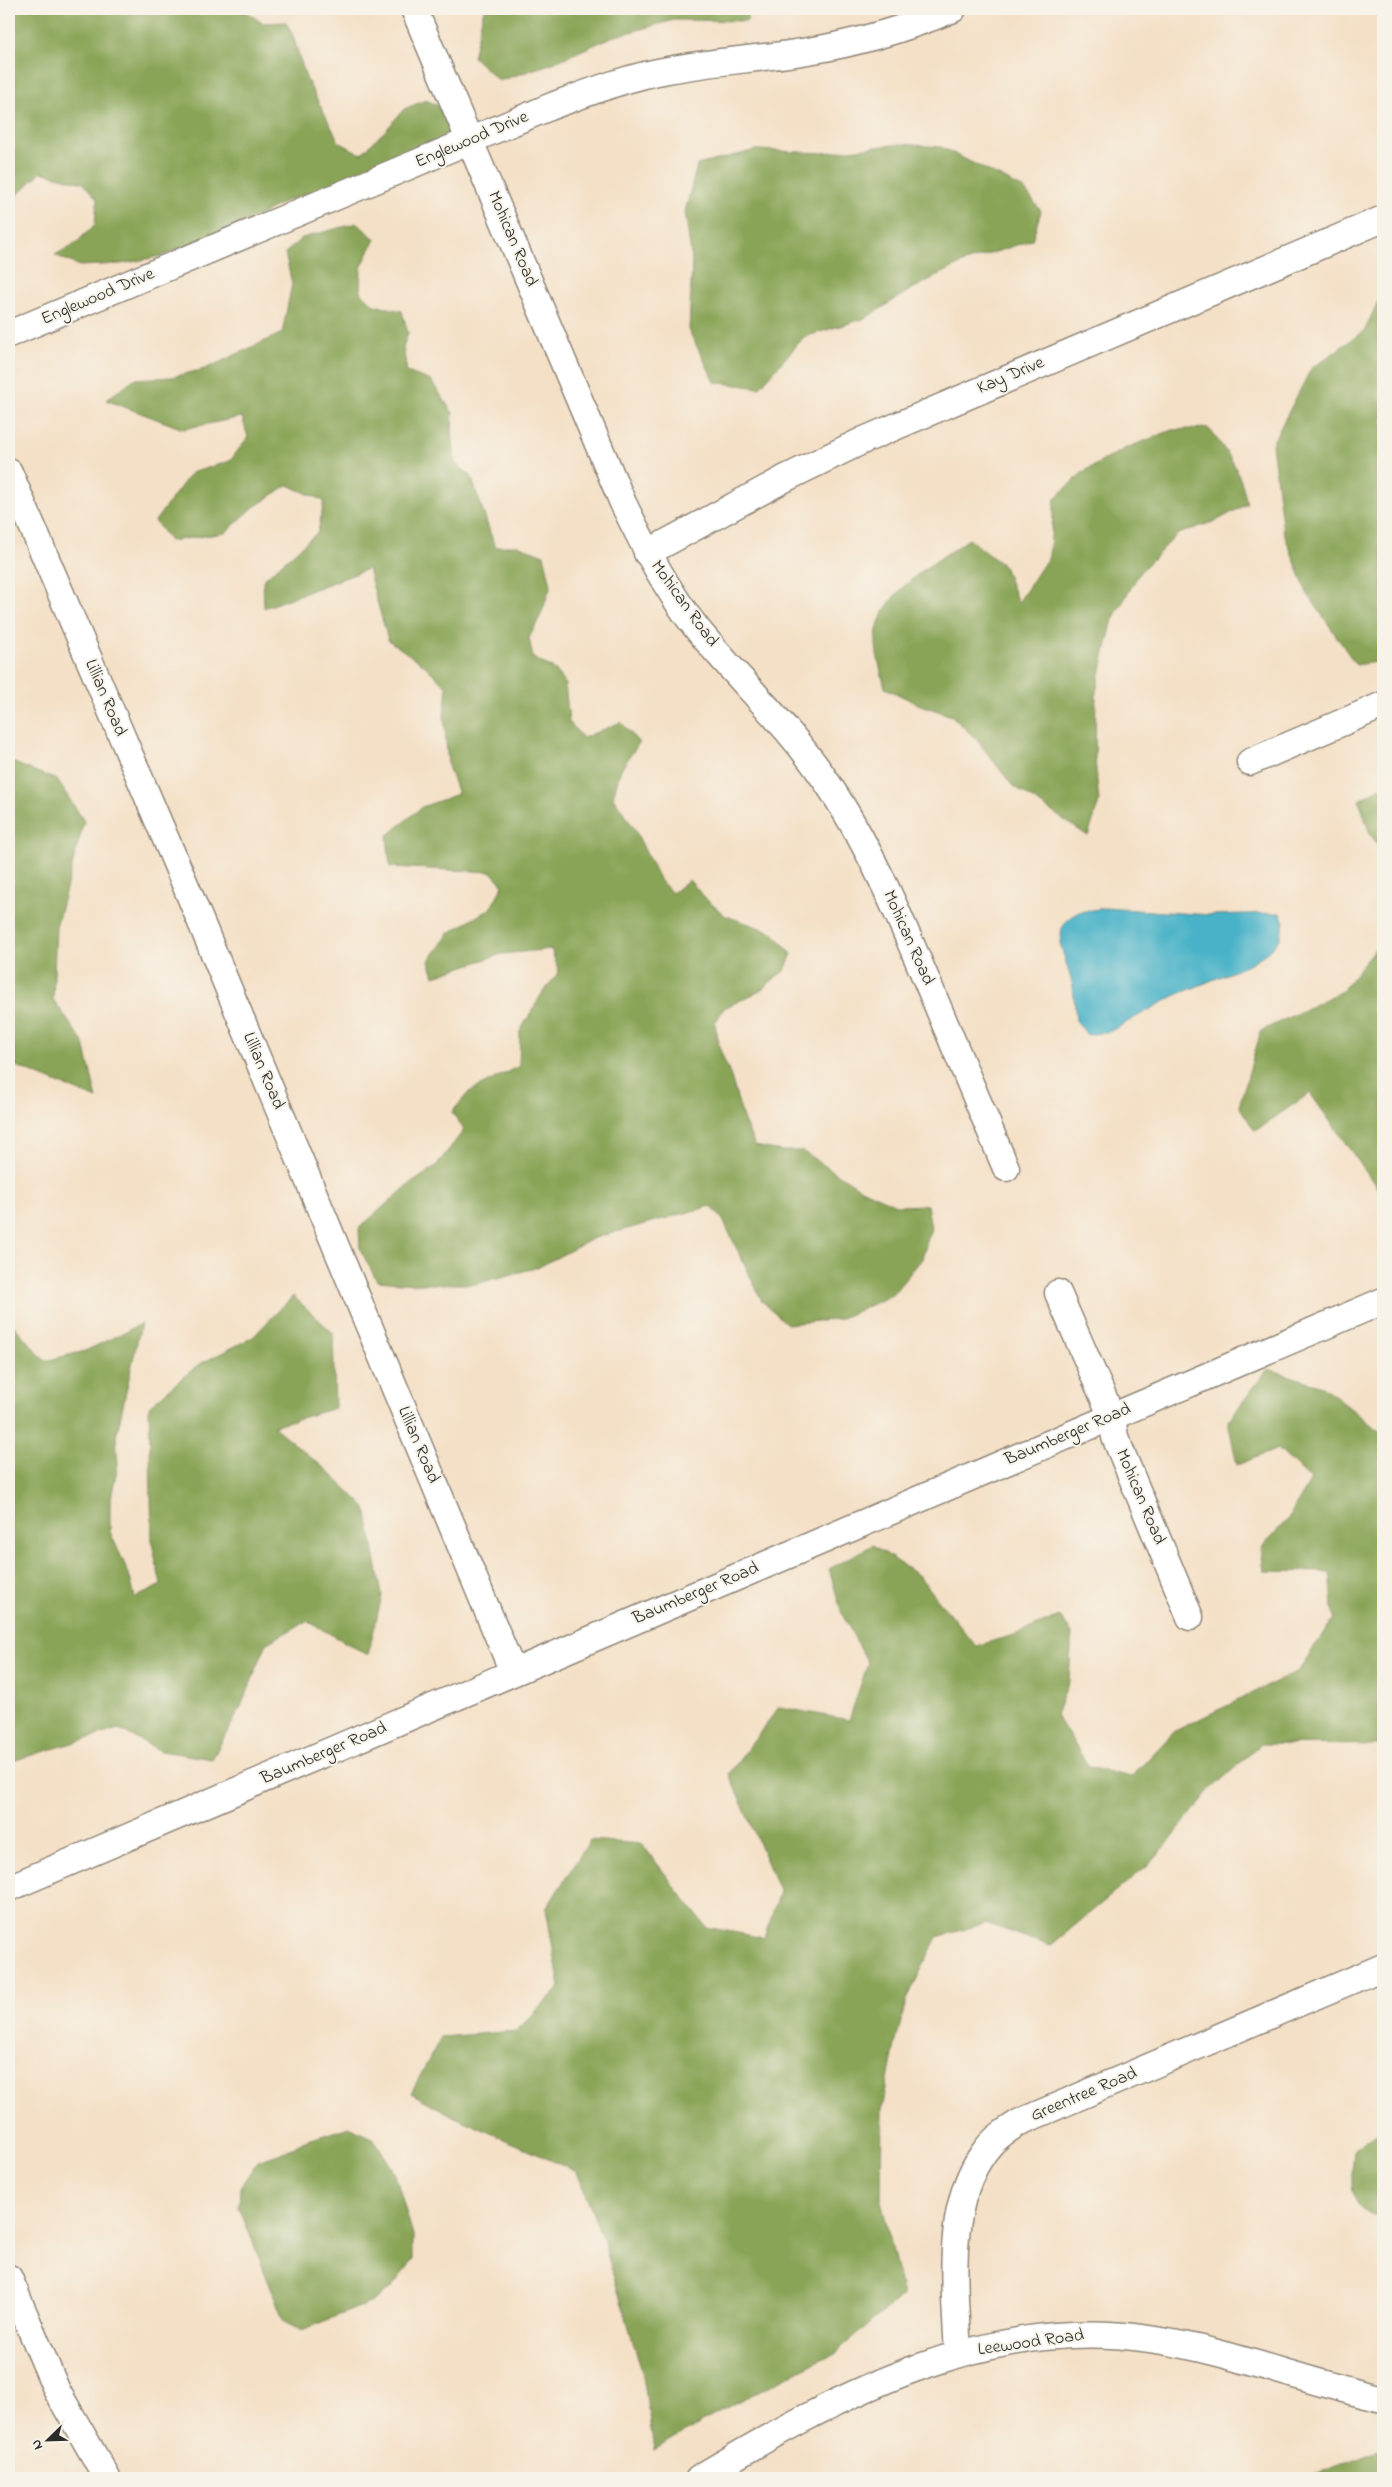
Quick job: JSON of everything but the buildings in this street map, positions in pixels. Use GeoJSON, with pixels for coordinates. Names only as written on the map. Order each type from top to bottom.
{"type":"FeatureCollection","features":[{"type":"Feature","properties":{"kind":"street","name":"Mohican Road"},"geometry":{"type":"LineString","coordinates":[[414,9],[623,503],[647,553],[675,599],[699,630],[795,737],[825,779],[852,823],[898,913],[1006,1168]]}},
{"type":"Feature","properties":{"kind":"street","name":"Englewood Drive"},"geometry":{"type":"LineString","coordinates":[[9,334],[552,106],[628,78],[717,62],[779,56],[846,44],[888,33],[954,9]]}},
{"type":"Feature","properties":{"kind":"street","name":"Kay Drive"},"geometry":{"type":"LineString","coordinates":[[647,553],[786,478],[864,440],[1383,219]]}},
{"type":"Feature","properties":{"kind":"street","name":"Lillian Road"},"geometry":{"type":"LineString","coordinates":[[9,472],[184,884],[513,1672]]}},
{"type":"Feature","properties":{"kind":"street"},"geometry":{"type":"LineString","coordinates":[[1250,762],[1383,706]]}},
{"type":"Feature","properties":{"kind":"street","name":"Mohican Road"},"geometry":{"type":"LineString","coordinates":[[1058,1293],[1112,1417],[1115,1437],[1190,1617]]}},
{"type":"Feature","properties":{"kind":"street","name":"Baumberger Road"},"geometry":{"type":"LineString","coordinates":[[9,1888],[1383,1301]]}},
{"type":"Feature","properties":{"kind":"street","name":"Greentree Road"},"geometry":{"type":"LineString","coordinates":[[958,2354],[954,2261],[962,2209],[969,2182],[980,2158],[1002,2134],[1020,2122],[1383,1967]]}},
{"type":"Feature","properties":{"kind":"street"},"geometry":{"type":"LineString","coordinates":[[9,2278],[57,2391],[107,2478]]}},
{"type":"Feature","properties":{"kind":"street","name":"Leewood Road"},"geometry":{"type":"LineString","coordinates":[[699,2478],[768,2438],[910,2370],[958,2354],[1056,2336],[1086,2334],[1148,2338],[1214,2352],[1383,2399]]}},
{"type":"Feature","properties":{"kind":"green space"},"geometry":{"type":"Polygon","coordinates":[[[9,9],[243,9],[262,23],[286,22],[293,36],[306,78],[339,142],[361,154],[387,129],[404,109],[426,100],[437,105],[451,127],[451,141],[337,185],[288,200],[256,217],[162,256],[121,264],[79,266],[55,255],[76,243],[95,224],[97,199],[83,183],[41,172],[9,203],[9,9]]]}},
{"type":"Feature","properties":{"kind":"green space"},"geometry":{"type":"Polygon","coordinates":[[[484,9],[748,9],[747,21],[674,20],[612,37],[553,63],[499,81],[473,57],[484,9]]]}},
{"type":"Feature","properties":{"kind":"green space"},"geometry":{"type":"Polygon","coordinates":[[[901,144],[941,147],[1024,189],[1041,211],[1032,240],[962,263],[910,290],[866,318],[804,337],[759,388],[715,382],[689,331],[692,261],[685,212],[697,165],[756,150],[823,153],[901,144]]]}},
{"type":"Feature","properties":{"kind":"green space"},"geometry":{"type":"Polygon","coordinates":[[[357,223],[375,239],[361,268],[360,291],[374,305],[402,311],[408,333],[403,347],[407,372],[431,381],[453,413],[452,433],[455,463],[471,476],[495,547],[517,545],[544,555],[551,585],[541,615],[529,638],[533,658],[554,669],[565,683],[569,722],[583,738],[621,722],[639,743],[621,769],[613,797],[634,828],[659,879],[672,893],[689,880],[708,901],[726,916],[772,932],[792,954],[785,970],[758,992],[724,1008],[715,1023],[719,1047],[731,1077],[743,1118],[755,1146],[782,1151],[802,1151],[861,1189],[898,1206],[927,1205],[931,1228],[922,1259],[892,1295],[840,1319],[787,1324],[762,1301],[723,1220],[711,1206],[594,1238],[539,1267],[475,1284],[413,1284],[377,1281],[360,1249],[359,1228],[406,1187],[436,1166],[464,1130],[452,1112],[469,1092],[519,1066],[520,1031],[543,992],[559,972],[551,949],[502,954],[434,976],[429,961],[449,933],[491,908],[503,885],[491,872],[390,867],[387,836],[422,807],[458,794],[448,766],[444,716],[447,687],[424,665],[388,640],[368,569],[264,608],[263,580],[318,532],[324,501],[288,485],[254,507],[225,533],[170,541],[155,521],[191,473],[230,461],[248,437],[242,417],[183,429],[106,400],[134,379],[172,377],[205,369],[282,333],[292,284],[285,253],[302,238],[357,223]]]}},
{"type":"Feature","properties":{"kind":"green space"},"geometry":{"type":"Polygon","coordinates":[[[1383,290],[1383,661],[1356,665],[1307,593],[1283,531],[1272,444],[1311,369],[1365,330],[1383,290]]]}},
{"type":"Feature","properties":{"kind":"green space"},"geometry":{"type":"Polygon","coordinates":[[[1208,428],[1238,472],[1247,504],[1218,520],[1178,534],[1140,572],[1113,619],[1096,691],[1095,759],[1099,802],[1088,836],[1012,785],[977,740],[952,716],[918,704],[885,688],[876,645],[879,622],[897,593],[910,580],[969,539],[1004,566],[1018,603],[1049,556],[1055,498],[1083,472],[1124,449],[1172,430],[1208,428]]]}},
{"type":"Feature","properties":{"kind":"green space"},"geometry":{"type":"Polygon","coordinates":[[[9,761],[57,780],[84,821],[56,927],[53,999],[84,1044],[97,1099],[9,1063],[9,761]]]}},
{"type":"Feature","properties":{"kind":"green space"},"geometry":{"type":"Polygon","coordinates":[[[1383,786],[1383,855],[1369,831],[1359,800],[1383,786]]]}},
{"type":"Feature","properties":{"kind":"green space"},"geometry":{"type":"Polygon","coordinates":[[[1383,939],[1383,1196],[1310,1093],[1255,1131],[1239,1106],[1261,1031],[1342,991],[1383,939]]]}},
{"type":"Feature","properties":{"kind":"green space"},"geometry":{"type":"Polygon","coordinates":[[[293,1296],[333,1333],[335,1408],[273,1426],[330,1473],[366,1508],[382,1595],[368,1655],[307,1621],[267,1643],[240,1709],[212,1759],[161,1751],[119,1729],[9,1762],[9,1320],[45,1361],[85,1351],[141,1324],[116,1437],[118,1464],[110,1503],[110,1532],[129,1574],[135,1598],[161,1585],[152,1543],[149,1406],[198,1365],[253,1337],[293,1296]]]}},
{"type":"Feature","properties":{"kind":"green space"},"geometry":{"type":"Polygon","coordinates":[[[1268,1369],[1322,1386],[1383,1434],[1383,1745],[1261,1744],[1210,1790],[1155,1859],[1050,1946],[986,1923],[937,1937],[907,1999],[896,2040],[882,2109],[881,2201],[903,2295],[836,2352],[732,2405],[654,2450],[643,2375],[603,2240],[577,2172],[455,2117],[411,2093],[441,2037],[516,2031],[560,1987],[546,1909],[590,1840],[642,1844],[706,1927],[764,1938],[780,1892],[729,1774],[779,1707],[849,1720],[868,1663],[842,1614],[829,1569],[873,1545],[919,1576],[976,1646],[1017,1634],[1059,1616],[1072,1633],[1069,1681],[1056,1715],[1089,1767],[1131,1777],[1175,1731],[1298,1671],[1334,1619],[1330,1572],[1264,1571],[1261,1548],[1287,1520],[1311,1480],[1278,1449],[1237,1465],[1228,1421],[1268,1369]]]}},
{"type":"Feature","properties":{"kind":"green space"},"geometry":{"type":"Polygon","coordinates":[[[349,2127],[374,2139],[394,2171],[413,2235],[413,2260],[391,2288],[372,2302],[302,2330],[284,2321],[239,2207],[240,2187],[258,2161],[290,2150],[302,2142],[349,2127]]]}},
{"type":"Feature","properties":{"kind":"green space"},"geometry":{"type":"Polygon","coordinates":[[[1378,2132],[1383,2140],[1383,2220],[1362,2208],[1356,2200],[1352,2183],[1354,2149],[1378,2132]]]}},
{"type":"Feature","properties":{"kind":"green space"},"geometry":{"type":"Polygon","coordinates":[[[1383,2448],[1383,2478],[1306,2478],[1383,2448]]]}},
{"type":"Feature","properties":{"kind":"water"},"geometry":{"type":"Polygon","coordinates":[[[1105,908],[1211,915],[1280,913],[1284,922],[1280,939],[1268,952],[1246,966],[1174,996],[1111,1031],[1087,1035],[1076,1020],[1073,986],[1060,943],[1062,928],[1069,918],[1079,912],[1105,908]]]}}]}
